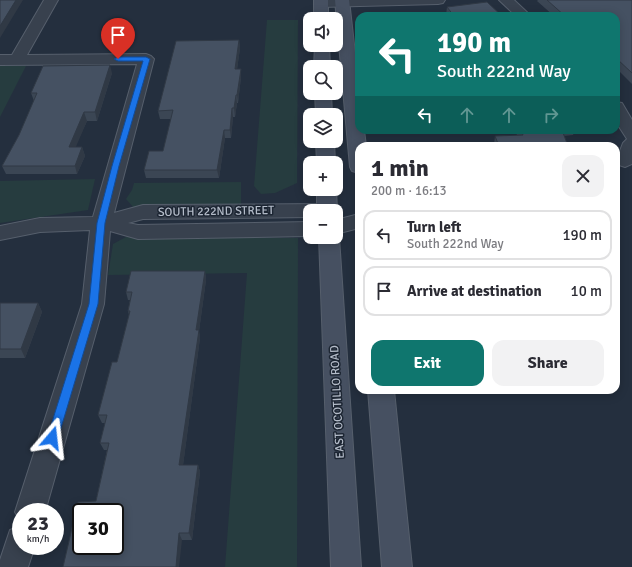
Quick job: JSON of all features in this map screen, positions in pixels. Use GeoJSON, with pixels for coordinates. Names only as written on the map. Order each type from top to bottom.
{"type":"FeatureCollection","features":[{"type":"Feature","properties":{"kind":"main road"},"geometry":{"type":"LineString","coordinates":[[342,1],[355,128]]}},
{"type":"Feature","properties":{"kind":"main road","name":"EAST OCOTILLO ROAD"},"geometry":{"type":"LineString","coordinates":[[329,244],[346,567]]}},
{"type":"Feature","properties":{"kind":"main road"},"geometry":{"type":"LineString","coordinates":[[381,394],[397,567]]}},
{"type":"Feature","properties":{"kind":"street"},"geometry":{"type":"LineString","coordinates":[[16,60],[50,0]]}},
{"type":"Feature","properties":{"kind":"street"},"geometry":{"type":"LineString","coordinates":[[321,2],[438,0]]}},
{"type":"Feature","properties":{"kind":"street"},"geometry":{"type":"LineString","coordinates":[[506,0],[520,12]]}},
{"type":"Feature","properties":{"kind":"street"},"geometry":{"type":"LineString","coordinates":[[0,60],[146,59],[101,223],[93,304],[33,503]]}},
{"type":"Feature","properties":{"kind":"street"},"geometry":{"type":"LineString","coordinates":[[620,114],[632,135]]}},
{"type":"Feature","properties":{"kind":"street"},"geometry":{"type":"LineString","coordinates":[[625,160],[632,144]]}},
{"type":"Feature","properties":{"kind":"street","name":"SOUTH 222ND STREET"},"geometry":{"type":"LineString","coordinates":[[0,232],[40,225],[101,223],[143,212],[303,214]]}},
{"type":"Feature","properties":{"kind":"street","name":"SOUTH 222ND STREET"},"geometry":{"type":"LineString","coordinates":[[343,216],[355,218]]}},
{"type":"Feature","properties":{"kind":"street","name":"SOUTH 222ND STREET"},"geometry":{"type":"LineString","coordinates":[[101,223],[138,232],[303,229]]}},
{"type":"Feature","properties":{"kind":"street"},"geometry":{"type":"LineString","coordinates":[[13,567],[17,555]]}},
{"type":"Feature","properties":{"kind":"green space"},"geometry":{"type":"Polygon","coordinates":[[[267,20],[298,20],[297,183],[275,193],[261,194],[254,186],[267,20]]]}},
{"type":"Feature","properties":{"kind":"green space"},"geometry":{"type":"Polygon","coordinates":[[[0,66],[26,66],[0,117],[0,66]]]}},
{"type":"Feature","properties":{"kind":"green space"},"geometry":{"type":"Polygon","coordinates":[[[95,179],[88,210],[0,223],[0,181],[95,179]]]}},
{"type":"Feature","properties":{"kind":"green space"},"geometry":{"type":"Polygon","coordinates":[[[241,182],[241,208],[135,209],[126,199],[132,190],[134,183],[241,182]]]}},
{"type":"Feature","properties":{"kind":"green space"},"geometry":{"type":"Polygon","coordinates":[[[126,237],[298,238],[297,567],[225,567],[247,273],[108,275],[113,244],[126,237]]]}},
{"type":"Feature","properties":{"kind":"building"},"geometry":{"type":"Polygon","coordinates":[[[0,0],[16,0],[0,26],[0,0]]]}},
{"type":"Feature","properties":{"kind":"building"},"geometry":{"type":"Polygon","coordinates":[[[547,0],[632,0],[632,73],[620,62],[620,12],[560,12],[547,0]]]}},
{"type":"Feature","properties":{"kind":"building"},"geometry":{"type":"Polygon","coordinates":[[[487,2],[498,12],[451,12],[447,7],[487,2]]]}},
{"type":"Feature","properties":{"kind":"building"},"geometry":{"type":"Polygon","coordinates":[[[239,40],[235,69],[241,69],[237,95],[234,108],[232,108],[230,130],[224,130],[217,170],[144,170],[149,151],[163,151],[173,110],[158,111],[176,41],[239,40]]]}},
{"type":"Feature","properties":{"kind":"building"},"geometry":{"type":"Polygon","coordinates":[[[110,65],[95,112],[84,112],[69,147],[82,147],[75,166],[2,166],[19,135],[37,93],[31,93],[43,66],[110,65]]]}},
{"type":"Feature","properties":{"kind":"building"},"geometry":{"type":"Polygon","coordinates":[[[564,134],[566,142],[497,142],[495,136],[564,134]]]}},
{"type":"Feature","properties":{"kind":"building"},"geometry":{"type":"Polygon","coordinates":[[[131,271],[205,271],[196,330],[199,330],[179,465],[198,465],[189,533],[179,533],[176,567],[63,567],[72,528],[72,555],[124,555],[124,503],[78,503],[96,501],[109,443],[100,443],[107,415],[98,415],[112,362],[117,362],[130,311],[128,311],[132,292],[126,292],[131,271]]]}},
{"type":"Feature","properties":{"kind":"building"},"geometry":{"type":"Polygon","coordinates":[[[0,303],[38,303],[21,349],[0,349],[0,303]]]}},
{"type":"Feature","properties":{"kind":"route"},"geometry":{"type":"LineString","coordinates":[[52,438],[93,304],[101,223],[146,59],[118,59]]}}]}
